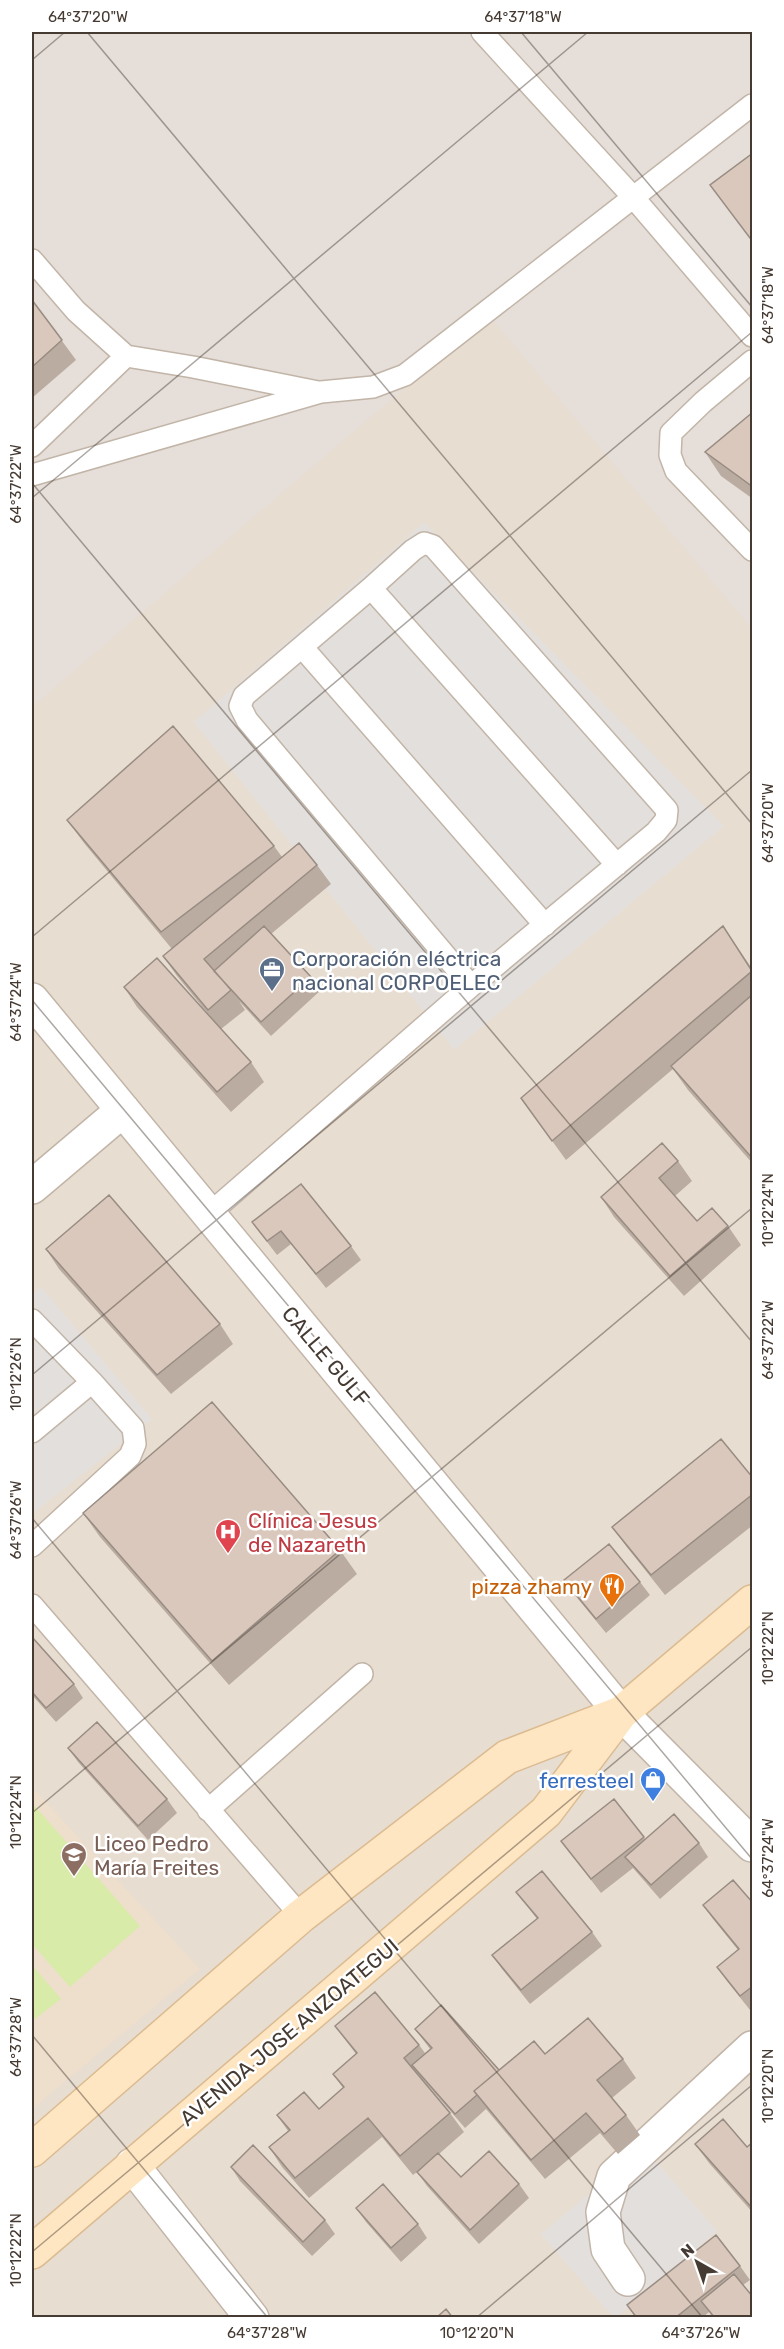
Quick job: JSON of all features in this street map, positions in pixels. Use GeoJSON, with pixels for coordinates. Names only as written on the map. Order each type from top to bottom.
{"type":"FeatureCollection","features":[{"type":"Feature","properties":{"kind":"street","name":"CALLE GULF"},"geometry":{"type":"LineString","coordinates":[[32,1000],[621,1713],[753,1845]]}},
{"type":"Feature","properties":{"kind":"street"},"geometry":{"type":"LineString","coordinates":[[32,1186],[123,1110]]}},
{"type":"Feature","properties":{"kind":"street"},"geometry":{"type":"LineString","coordinates":[[32,2150],[301,1916],[507,1757],[621,1713],[753,1602]]}},
{"type":"Feature","properties":{"kind":"street","name":"AVENIDA JOSE ANZOATEGUI"},"geometry":{"type":"LineString","coordinates":[[32,2252],[546,1812],[621,1713]]}},
{"type":"Feature","properties":{"kind":"street"},"geometry":{"type":"LineString","coordinates":[[628,2280],[608,2249],[606,2240],[603,2212],[614,2176],[753,2048]]}},
{"type":"Feature","properties":{"kind":"street"},"geometry":{"type":"LineString","coordinates":[[132,2165],[252,2318]]}},
{"type":"Feature","properties":{"kind":"lane"},"geometry":{"type":"LineString","coordinates":[[482,32],[633,197],[753,336]]}},
{"type":"Feature","properties":{"kind":"lane"},"geometry":{"type":"LineString","coordinates":[[32,475],[321,393],[373,387],[405,375],[753,105]]}},
{"type":"Feature","properties":{"kind":"lane"},"geometry":{"type":"LineString","coordinates":[[32,260],[75,311],[126,356],[321,393]]}},
{"type":"Feature","properties":{"kind":"lane"},"geometry":{"type":"LineString","coordinates":[[32,446],[126,356]]}},
{"type":"Feature","properties":{"kind":"lane"},"geometry":{"type":"LineString","coordinates":[[753,361],[703,402],[671,433],[670,455],[676,471],[753,550]]}},
{"type":"Feature","properties":{"kind":"lane"},"geometry":{"type":"LineString","coordinates":[[209,1214],[471,986],[656,832],[666,820],[667,810],[433,546],[424,543],[244,696],[240,706],[248,720],[471,986]]}},
{"type":"Feature","properties":{"kind":"lane"},"geometry":{"type":"LineString","coordinates":[[371,588],[616,865]]}},
{"type":"Feature","properties":{"kind":"lane"},"geometry":{"type":"LineString","coordinates":[[302,646],[545,925]]}},
{"type":"Feature","properties":{"kind":"lane"},"geometry":{"type":"LineString","coordinates":[[32,1320],[92,1382],[132,1428],[135,1444],[130,1456],[32,1546]]}},
{"type":"Feature","properties":{"kind":"lane"},"geometry":{"type":"LineString","coordinates":[[32,1432],[92,1382]]}},
{"type":"Feature","properties":{"kind":"lane"},"geometry":{"type":"LineString","coordinates":[[32,1605],[301,1916]]}},
{"type":"Feature","properties":{"kind":"lane"},"geometry":{"type":"LineString","coordinates":[[208,1810],[362,1674]]}},
{"type":"Feature","properties":{"kind":"shaded area"},"geometry":{"type":"Polygon","coordinates":[[[32,32],[752,32],[752,2317],[32,2317],[32,32]]]}},
{"type":"Feature","properties":{"kind":"shaded area"},"geometry":{"type":"Polygon","coordinates":[[[32,32],[752,32],[752,629],[489,316],[32,707],[32,32]]]}},
{"type":"Feature","properties":{"kind":"shaded area"},"geometry":{"type":"Polygon","coordinates":[[[424,522],[724,826],[454,1050],[194,722],[424,522]]]}},
{"type":"Feature","properties":{"kind":"shaded area"},"geometry":{"type":"Polygon","coordinates":[[[41,1287],[152,1419],[32,1514],[32,1295],[41,1287]]]}},
{"type":"Feature","properties":{"kind":"shaded area","name":"Liceo Pedro María Freites"},"geometry":{"type":"Polygon","coordinates":[[[32,1787],[200,1969],[32,2109],[32,1787]]]}},
{"type":"Feature","properties":{"kind":"shaded area"},"geometry":{"type":"Polygon","coordinates":[[[644,2148],[717,2231],[616,2318],[541,2234],[644,2148]]]}},
{"type":"Feature","properties":{"kind":"green space"},"geometry":{"type":"Polygon","coordinates":[[[32,1803],[140,1926],[70,1987],[32,1944],[32,1803]]]}},
{"type":"Feature","properties":{"kind":"green space"},"geometry":{"type":"Polygon","coordinates":[[[32,1965],[61,1999],[32,2021],[32,1965]]]}},
{"type":"Feature","properties":{"kind":"building"},"geometry":{"type":"Polygon","coordinates":[[[753,153],[753,242],[710,185],[753,153]]]}},
{"type":"Feature","properties":{"kind":"building"},"geometry":{"type":"Polygon","coordinates":[[[32,300],[62,340],[32,367],[32,300]]]}},
{"type":"Feature","properties":{"kind":"building"},"geometry":{"type":"Polygon","coordinates":[[[753,412],[753,487],[705,452],[753,412]]]}},
{"type":"Feature","properties":{"kind":"building"},"geometry":{"type":"Polygon","coordinates":[[[173,726],[274,846],[161,932],[67,820],[173,726]]]}},
{"type":"Feature","properties":{"kind":"building"},"geometry":{"type":"Polygon","coordinates":[[[299,843],[317,865],[204,959],[231,990],[208,1010],[163,956],[299,843]]]}},
{"type":"Feature","properties":{"kind":"building"},"geometry":{"type":"Polygon","coordinates":[[[264,926],[311,977],[261,1022],[214,971],[264,926]]]}},
{"type":"Feature","properties":{"kind":"building"},"geometry":{"type":"Polygon","coordinates":[[[723,926],[752,971],[552,1141],[521,1098],[723,926]]]}},
{"type":"Feature","properties":{"kind":"building"},"geometry":{"type":"Polygon","coordinates":[[[157,958],[251,1062],[217,1092],[124,987],[157,958]]]}},
{"type":"Feature","properties":{"kind":"building"},"geometry":{"type":"Polygon","coordinates":[[[753,994],[753,1159],[671,1066],[753,994]]]}},
{"type":"Feature","properties":{"kind":"building"},"geometry":{"type":"Polygon","coordinates":[[[662,1143],[678,1161],[659,1178],[697,1221],[712,1208],[728,1226],[670,1276],[601,1197],[662,1143]]]}},
{"type":"Feature","properties":{"kind":"building"},"geometry":{"type":"Polygon","coordinates":[[[301,1184],[351,1246],[316,1274],[281,1231],[267,1241],[252,1222],[301,1184]]]}},
{"type":"Feature","properties":{"kind":"building"},"geometry":{"type":"Polygon","coordinates":[[[109,1195],[220,1324],[157,1375],[46,1249],[109,1195]]]}},
{"type":"Feature","properties":{"kind":"building","name":"Clínica Jesus de Nazareth"},"geometry":{"type":"Polygon","coordinates":[[[212,1402],[340,1550],[212,1661],[83,1513],[212,1402]]]}},
{"type":"Feature","properties":{"kind":"building"},"geometry":{"type":"Polygon","coordinates":[[[721,1439],[753,1478],[753,1494],[651,1575],[612,1527],[721,1439]]]}},
{"type":"Feature","properties":{"kind":"building"},"geometry":{"type":"Polygon","coordinates":[[[609,1544],[640,1582],[596,1619],[564,1580],[609,1544]]]}},
{"type":"Feature","properties":{"kind":"building"},"geometry":{"type":"Polygon","coordinates":[[[32,1637],[74,1684],[46,1708],[32,1692],[32,1637]]]}},
{"type":"Feature","properties":{"kind":"building"},"geometry":{"type":"Polygon","coordinates":[[[97,1722],[167,1799],[138,1826],[68,1748],[97,1722]]]}},
{"type":"Feature","properties":{"kind":"building"},"geometry":{"type":"Polygon","coordinates":[[[614,1799],[644,1837],[591,1879],[561,1841],[614,1799]]]}},
{"type":"Feature","properties":{"kind":"building"},"geometry":{"type":"Polygon","coordinates":[[[674,1814],[699,1843],[651,1885],[625,1857],[674,1814]]]}},
{"type":"Feature","properties":{"kind":"building"},"geometry":{"type":"Polygon","coordinates":[[[542,1871],[592,1932],[521,1990],[492,1955],[538,1918],[516,1892],[542,1871]]]}},
{"type":"Feature","properties":{"kind":"building"},"geometry":{"type":"Polygon","coordinates":[[[733,1880],[753,1903],[753,1986],[740,1996],[717,1967],[739,1949],[703,1905],[733,1880]]]}},
{"type":"Feature","properties":{"kind":"building"},"geometry":{"type":"Polygon","coordinates":[[[375,1992],[419,2045],[404,2058],[450,2113],[400,2156],[368,2118],[295,2178],[269,2147],[290,2130],[277,2115],[304,2092],[319,2109],[344,2087],[333,2074],[357,2053],[335,2026],[375,1992]]]}},
{"type":"Feature","properties":{"kind":"building"},"geometry":{"type":"Polygon","coordinates":[[[441,2005],[499,2070],[474,2091],[477,2095],[455,2114],[412,2065],[432,2048],[415,2029],[441,2005]]]}},
{"type":"Feature","properties":{"kind":"building"},"geometry":{"type":"Polygon","coordinates":[[[588,2018],[623,2059],[597,2080],[626,2115],[604,2134],[586,2113],[531,2160],[474,2091],[534,2041],[545,2054],[588,2018]]]}},
{"type":"Feature","properties":{"kind":"building"},"geometry":{"type":"Polygon","coordinates":[[[723,2119],[747,2147],[753,2142],[753,2209],[695,2144],[723,2119]]]}},
{"type":"Feature","properties":{"kind":"building"},"geometry":{"type":"Polygon","coordinates":[[[253,2145],[325,2220],[303,2242],[231,2167],[253,2145]]]}},
{"type":"Feature","properties":{"kind":"building"},"geometry":{"type":"Polygon","coordinates":[[[489,2151],[519,2184],[470,2230],[417,2172],[438,2153],[461,2177],[489,2151]]]}},
{"type":"Feature","properties":{"kind":"building"},"geometry":{"type":"Polygon","coordinates":[[[383,2184],[418,2224],[391,2248],[356,2208],[383,2184]]]}},
{"type":"Feature","properties":{"kind":"building"},"geometry":{"type":"Polygon","coordinates":[[[716,2235],[740,2266],[675,2318],[637,2318],[627,2305],[716,2235]]]}},
{"type":"Feature","properties":{"kind":"building"},"geometry":{"type":"Polygon","coordinates":[[[734,2274],[753,2297],[753,2318],[715,2318],[701,2301],[734,2274]]]}},
{"type":"Feature","properties":{"kind":"building"},"geometry":{"type":"Polygon","coordinates":[[[446,2309],[453,2318],[436,2318],[446,2309]]]}},
{"type":"Feature","properties":{"kind":"place","name":"Corporación eléctrica nacional CORPOELEC"},"geometry":{"type":"Point","coordinates":[272,993]}},
{"type":"Feature","properties":{"kind":"place","name":"Clínica Jesus de Nazareth"},"geometry":{"type":"Point","coordinates":[228,1555]}},
{"type":"Feature","properties":{"kind":"place","name":"pizza zhamy"},"geometry":{"type":"Point","coordinates":[612,1609]}},
{"type":"Feature","properties":{"kind":"place","name":"ferresteel"},"geometry":{"type":"Point","coordinates":[653,1803]}},
{"type":"Feature","properties":{"kind":"place","name":"Liceo Pedro María Freites"},"geometry":{"type":"Point","coordinates":[74,1878]}}]}
